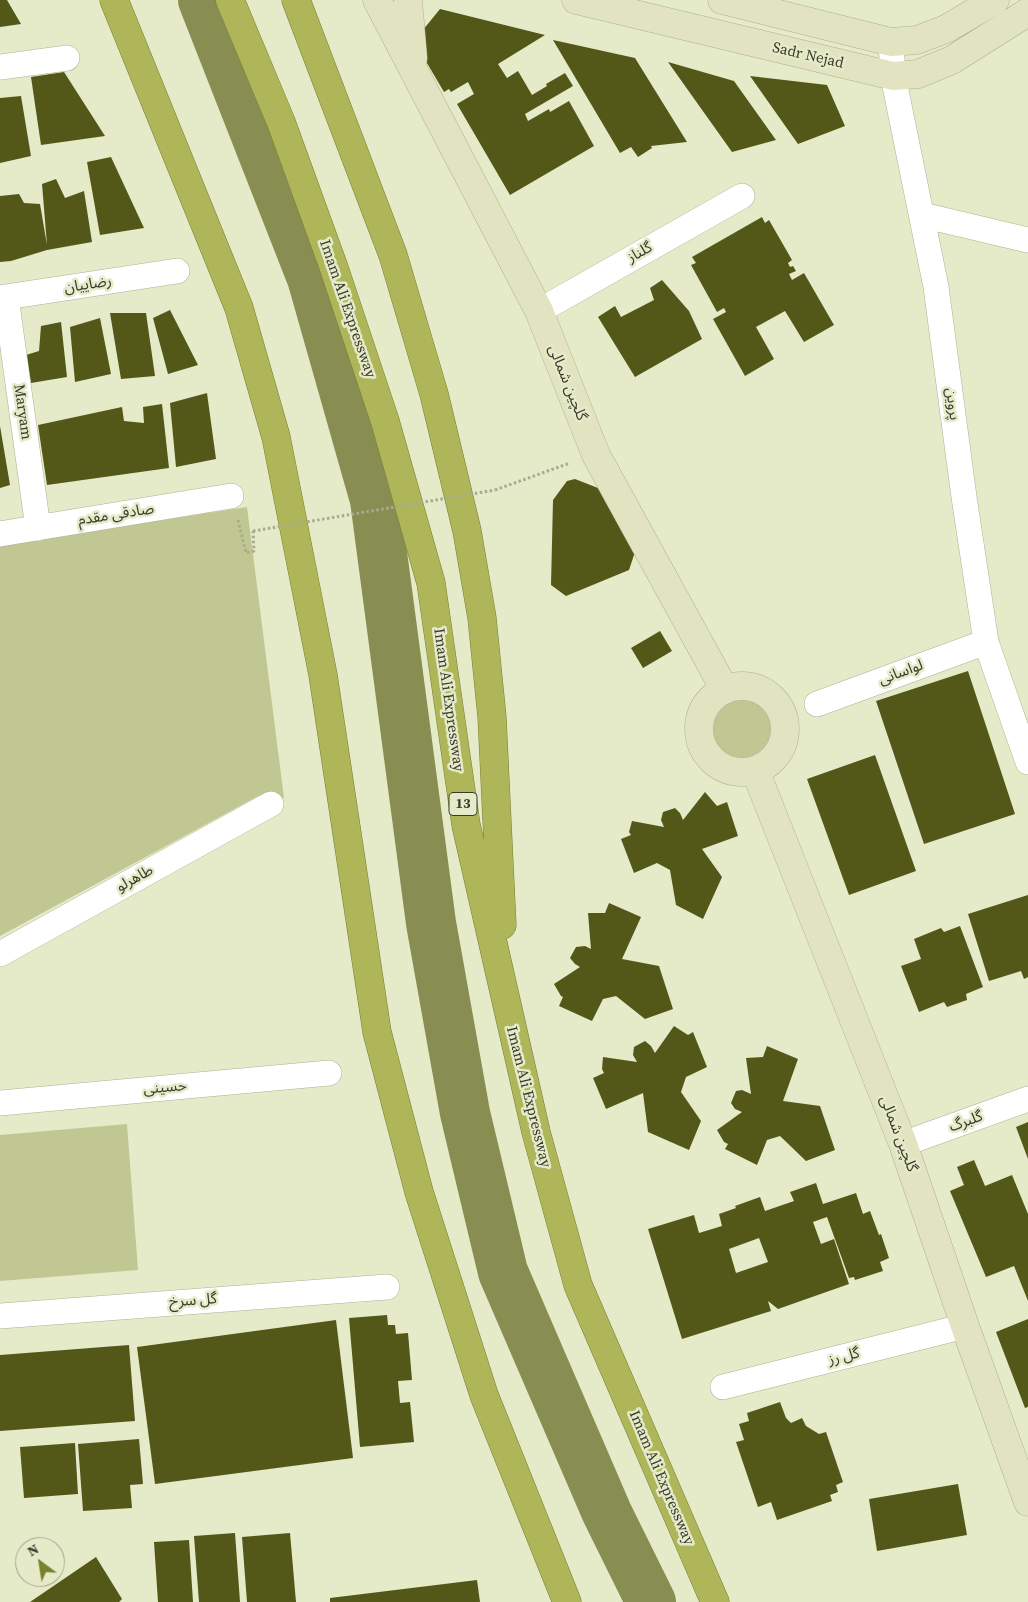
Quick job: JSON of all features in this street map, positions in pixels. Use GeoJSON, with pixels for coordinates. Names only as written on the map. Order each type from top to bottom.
{"type":"FeatureCollection","features":[{"type":"Feature","properties":{"kind":"highway"},"geometry":{"type":"LineString","coordinates":[[114,0],[242,317],[276,437],[323,675],[377,1032],[418,1192],[484,1395],[567,1602]]}},
{"type":"Feature","properties":{"kind":"highway","name":"Imam Ali Expressway"},"geometry":{"type":"LineString","coordinates":[[230,0],[281,122],[334,268],[384,421],[430,583],[466,825],[536,1132],[578,1285],[715,1602]]}},
{"type":"Feature","properties":{"kind":"highway"},"geometry":{"type":"LineString","coordinates":[[296,0],[393,255],[434,394],[467,531],[479,599],[492,717],[505,999]]}},
{"type":"Feature","properties":{"kind":"main road"},"geometry":{"type":"LineString","coordinates":[[377,0],[415,74]]}},
{"type":"Feature","properties":{"kind":"main road"},"geometry":{"type":"LineString","coordinates":[[408,0],[415,74]]}},
{"type":"Feature","properties":{"kind":"main road","name":"Sadr Nejad"},"geometry":{"type":"LineString","coordinates":[[576,0],[893,76],[918,74],[952,60],[1028,12]]}},
{"type":"Feature","properties":{"kind":"main road"},"geometry":{"type":"LineString","coordinates":[[722,0],[891,42],[918,40],[946,28],[995,0]]}},
{"type":"Feature","properties":{"kind":"main road","name":"گلچین شمالی"},"geometry":{"type":"LineString","coordinates":[[415,74],[539,311],[596,455],[725,690]]}},
{"type":"Feature","properties":{"kind":"main road"},"geometry":{"type":"LineString","coordinates":[[737,686],[760,690],[770,696],[778,705],[783,716],[784,738],[780,749],[766,766],[755,770],[742,772],[729,770],[718,765],[708,756],[699,732],[701,718],[706,707],[714,697],[725,690],[737,686]]}},
{"type":"Feature","properties":{"kind":"main road","name":"گلچین شمالی"},"geometry":{"type":"LineString","coordinates":[[755,770],[903,1144],[1028,1502]]}},
{"type":"Feature","properties":{"kind":"street","name":"پروین"},"geometry":{"type":"LineString","coordinates":[[891,42],[893,76],[936,287],[964,497],[986,642],[1028,762]]}},
{"type":"Feature","properties":{"kind":"street"},"geometry":{"type":"LineString","coordinates":[[0,67],[67,58]]}},
{"type":"Feature","properties":{"kind":"street","name":"گلناز"},"geometry":{"type":"LineString","coordinates":[[539,311],[742,196]]}},
{"type":"Feature","properties":{"kind":"street"},"geometry":{"type":"LineString","coordinates":[[922,215],[1028,240]]}},
{"type":"Feature","properties":{"kind":"street","name":"رضاییان"},"geometry":{"type":"LineString","coordinates":[[3,297],[177,271]]}},
{"type":"Feature","properties":{"kind":"street","name":"Maryam"},"geometry":{"type":"LineString","coordinates":[[3,297],[38,528]]}},
{"type":"Feature","properties":{"kind":"street","name":"صادقی مقدم"},"geometry":{"type":"LineString","coordinates":[[0,534],[231,496]]}},
{"type":"Feature","properties":{"kind":"street","name":"لواسانی"},"geometry":{"type":"LineString","coordinates":[[816,704],[986,642]]}},
{"type":"Feature","properties":{"kind":"street","name":"طاهرلو"},"geometry":{"type":"LineString","coordinates":[[0,954],[271,804]]}},
{"type":"Feature","properties":{"kind":"street","name":"حسینی"},"geometry":{"type":"LineString","coordinates":[[0,1103],[329,1073]]}},
{"type":"Feature","properties":{"kind":"street","name":"گلبرگ"},"geometry":{"type":"LineString","coordinates":[[903,1144],[1028,1099]]}},
{"type":"Feature","properties":{"kind":"street","name":"گل سرخ"},"geometry":{"type":"LineString","coordinates":[[0,1316],[387,1287]]}},
{"type":"Feature","properties":{"kind":"street","name":"گل رز"},"geometry":{"type":"LineString","coordinates":[[723,1388],[965,1326]]}},
{"type":"Feature","properties":{"kind":"path"},"geometry":{"type":"LineString","coordinates":[[243,539],[246,553],[254,551],[253,531],[495,490],[576,461]]}},
{"type":"Feature","properties":{"kind":"green space"},"geometry":{"type":"Polygon","coordinates":[[[247,507],[284,798],[260,795],[0,936],[0,545],[247,507]]]}},
{"type":"Feature","properties":{"kind":"green space"},"geometry":{"type":"Polygon","coordinates":[[[743,694],[756,697],[768,704],[775,716],[778,729],[775,742],[768,754],[756,761],[743,764],[730,761],[718,754],[711,742],[708,729],[711,716],[718,704],[730,697],[743,694]]]}},
{"type":"Feature","properties":{"kind":"green space"},"geometry":{"type":"Polygon","coordinates":[[[127,1124],[138,1270],[0,1281],[0,1135],[127,1124]]]}},
{"type":"Feature","properties":{"kind":"building"},"geometry":{"type":"Polygon","coordinates":[[[0,0],[7,0],[21,24],[0,27],[0,0]]]}},
{"type":"Feature","properties":{"kind":"building"},"geometry":{"type":"Polygon","coordinates":[[[440,9],[545,35],[498,64],[507,78],[518,71],[532,95],[565,73],[573,86],[525,114],[528,121],[549,109],[550,112],[569,101],[594,146],[510,195],[457,104],[474,94],[468,82],[451,92],[449,89],[444,92],[414,41],[440,9]]]}},
{"type":"Feature","properties":{"kind":"building"},"geometry":{"type":"Polygon","coordinates":[[[553,40],[635,58],[687,142],[651,146],[652,148],[638,157],[631,147],[620,153],[553,40]]]}},
{"type":"Feature","properties":{"kind":"building"},"geometry":{"type":"Polygon","coordinates":[[[668,62],[734,81],[776,140],[732,152],[668,62]]]}},
{"type":"Feature","properties":{"kind":"building"},"geometry":{"type":"Polygon","coordinates":[[[64,72],[105,136],[41,145],[31,77],[64,72]]]}},
{"type":"Feature","properties":{"kind":"building"},"geometry":{"type":"Polygon","coordinates":[[[750,76],[827,85],[845,126],[798,144],[750,76]]]}},
{"type":"Feature","properties":{"kind":"building"},"geometry":{"type":"Polygon","coordinates":[[[21,96],[31,156],[0,163],[0,98],[21,96]]]}},
{"type":"Feature","properties":{"kind":"building"},"geometry":{"type":"Polygon","coordinates":[[[111,157],[144,228],[100,235],[87,162],[111,157]]]}},
{"type":"Feature","properties":{"kind":"building"},"geometry":{"type":"Polygon","coordinates":[[[56,179],[65,198],[84,191],[92,242],[47,250],[11,261],[0,262],[0,196],[19,194],[24,203],[40,204],[47,245],[42,184],[56,179]]]}},
{"type":"Feature","properties":{"kind":"building"},"geometry":{"type":"Polygon","coordinates":[[[762,217],[765,223],[769,220],[792,260],[788,263],[796,271],[789,274],[792,280],[804,273],[834,325],[804,342],[785,311],[756,327],[774,359],[745,376],[713,319],[726,312],[724,308],[717,312],[691,265],[696,263],[692,257],[762,217]]]}},
{"type":"Feature","properties":{"kind":"building"},"geometry":{"type":"Polygon","coordinates":[[[662,280],[689,311],[702,339],[635,377],[598,317],[615,306],[621,317],[654,300],[650,288],[662,280]]]}},
{"type":"Feature","properties":{"kind":"building"},"geometry":{"type":"Polygon","coordinates":[[[170,310],[198,365],[168,374],[153,318],[170,310]]]}},
{"type":"Feature","properties":{"kind":"building"},"geometry":{"type":"Polygon","coordinates":[[[110,313],[146,313],[155,376],[121,379],[110,313]]]}},
{"type":"Feature","properties":{"kind":"building"},"geometry":{"type":"Polygon","coordinates":[[[100,318],[111,374],[75,382],[70,327],[100,318]]]}},
{"type":"Feature","properties":{"kind":"building"},"geometry":{"type":"Polygon","coordinates":[[[61,322],[67,377],[31,383],[26,355],[39,351],[41,326],[61,322]]]}},
{"type":"Feature","properties":{"kind":"building"},"geometry":{"type":"Polygon","coordinates":[[[207,393],[216,459],[176,467],[170,403],[207,393]]]}},
{"type":"Feature","properties":{"kind":"building"},"geometry":{"type":"Polygon","coordinates":[[[162,404],[169,468],[47,485],[38,425],[122,407],[124,421],[144,423],[143,407],[162,404]]]}},
{"type":"Feature","properties":{"kind":"building"},"geometry":{"type":"Polygon","coordinates":[[[0,426],[10,485],[0,488],[0,426]]]}},
{"type":"Feature","properties":{"kind":"building"},"geometry":{"type":"Polygon","coordinates":[[[575,479],[603,490],[635,552],[629,570],[566,596],[551,585],[553,500],[567,481],[575,479]]]}},
{"type":"Feature","properties":{"kind":"building"},"geometry":{"type":"Polygon","coordinates":[[[660,631],[672,651],[643,668],[631,648],[660,631]]]}},
{"type":"Feature","properties":{"kind":"building"},"geometry":{"type":"Polygon","coordinates":[[[968,671],[1015,814],[924,844],[876,701],[968,671]]]}},
{"type":"Feature","properties":{"kind":"building"},"geometry":{"type":"Polygon","coordinates":[[[875,755],[916,871],[849,895],[807,779],[875,755]]]}},
{"type":"Feature","properties":{"kind":"building"},"geometry":{"type":"Polygon","coordinates":[[[705,792],[717,806],[727,802],[738,836],[702,849],[722,877],[703,919],[676,905],[670,870],[657,863],[634,873],[621,839],[631,835],[629,832],[632,821],[664,827],[661,820],[663,812],[675,808],[683,820],[705,792]]]}},
{"type":"Feature","properties":{"kind":"building"},"geometry":{"type":"Polygon","coordinates":[[[1028,895],[1028,977],[1024,979],[1021,971],[989,981],[968,914],[1028,895]]]}},
{"type":"Feature","properties":{"kind":"building"},"geometry":{"type":"Polygon","coordinates":[[[609,903],[641,917],[622,959],[659,966],[673,1009],[645,1019],[616,996],[603,999],[592,1021],[559,1006],[563,997],[554,984],[580,967],[570,958],[576,947],[585,946],[591,949],[588,913],[605,913],[609,903]]]}},
{"type":"Feature","properties":{"kind":"building"},"geometry":{"type":"Polygon","coordinates":[[[960,926],[983,987],[966,994],[967,1000],[947,1007],[944,1002],[919,1012],[901,966],[921,959],[914,939],[941,928],[944,932],[960,926]]]}},
{"type":"Feature","properties":{"kind":"building"},"geometry":{"type":"Polygon","coordinates":[[[674,1026],[688,1035],[693,1032],[707,1067],[686,1077],[681,1092],[701,1121],[689,1150],[648,1132],[643,1093],[606,1109],[593,1078],[604,1073],[602,1069],[603,1057],[637,1062],[633,1055],[634,1047],[645,1041],[655,1053],[674,1026]]]}},
{"type":"Feature","properties":{"kind":"building"},"geometry":{"type":"Polygon","coordinates":[[[767,1046],[798,1059],[783,1101],[820,1106],[835,1150],[806,1161],[780,1136],[767,1140],[757,1165],[725,1149],[728,1144],[724,1142],[717,1130],[742,1112],[735,1109],[731,1103],[736,1091],[742,1090],[751,1094],[746,1058],[763,1057],[767,1046]]]}},
{"type":"Feature","properties":{"kind":"building"},"geometry":{"type":"Polygon","coordinates":[[[1028,1122],[1028,1159],[1016,1127],[1028,1122]]]}},
{"type":"Feature","properties":{"kind":"building"},"geometry":{"type":"Polygon","coordinates":[[[974,1160],[985,1186],[1012,1175],[1028,1214],[1028,1301],[1014,1266],[986,1277],[950,1191],[964,1185],[957,1167],[974,1160]]]}},
{"type":"Feature","properties":{"kind":"building"},"geometry":{"type":"Polygon","coordinates":[[[816,1183],[823,1204],[856,1193],[863,1214],[870,1211],[879,1235],[881,1234],[889,1258],[880,1262],[883,1271],[855,1280],[854,1277],[849,1278],[827,1217],[813,1222],[821,1244],[834,1239],[849,1284],[778,1309],[768,1301],[771,1311],[682,1339],[648,1229],[694,1215],[699,1233],[722,1226],[719,1214],[760,1197],[765,1211],[794,1201],[790,1192],[816,1183]],[[759,1238],[729,1249],[736,1273],[768,1262],[759,1238]]]}},
{"type":"Feature","properties":{"kind":"building"},"geometry":{"type":"Polygon","coordinates":[[[387,1315],[388,1325],[395,1325],[396,1334],[408,1333],[412,1380],[398,1381],[400,1403],[410,1402],[414,1442],[360,1447],[349,1318],[387,1315]]]}},
{"type":"Feature","properties":{"kind":"building"},"geometry":{"type":"Polygon","coordinates":[[[1028,1319],[1028,1407],[1025,1408],[996,1332],[1028,1319]]]}},
{"type":"Feature","properties":{"kind":"building"},"geometry":{"type":"Polygon","coordinates":[[[336,1320],[353,1458],[155,1484],[137,1347],[336,1320]]]}},
{"type":"Feature","properties":{"kind":"building"},"geometry":{"type":"Polygon","coordinates":[[[129,1345],[135,1421],[0,1431],[0,1355],[129,1345]]]}},
{"type":"Feature","properties":{"kind":"building"},"geometry":{"type":"Polygon","coordinates":[[[780,1402],[786,1418],[791,1423],[802,1418],[806,1426],[819,1434],[826,1432],[843,1482],[836,1485],[838,1492],[830,1495],[832,1501],[777,1520],[771,1502],[758,1507],[736,1442],[744,1440],[739,1424],[749,1421],[747,1413],[780,1402]]]}},
{"type":"Feature","properties":{"kind":"building"},"geometry":{"type":"Polygon","coordinates":[[[139,1439],[143,1484],[130,1485],[132,1508],[83,1511],[78,1444],[139,1439]]]}},
{"type":"Feature","properties":{"kind":"building"},"geometry":{"type":"Polygon","coordinates":[[[75,1443],[78,1494],[24,1498],[20,1447],[75,1443]]]}},
{"type":"Feature","properties":{"kind":"building"},"geometry":{"type":"Polygon","coordinates":[[[958,1484],[967,1535],[877,1551],[869,1499],[958,1484]]]}},
{"type":"Feature","properties":{"kind":"building"},"geometry":{"type":"Polygon","coordinates":[[[235,1533],[240,1602],[199,1602],[194,1536],[235,1533]]]}},
{"type":"Feature","properties":{"kind":"building"},"geometry":{"type":"Polygon","coordinates":[[[290,1533],[296,1602],[247,1602],[242,1537],[290,1533]]]}},
{"type":"Feature","properties":{"kind":"building"},"geometry":{"type":"Polygon","coordinates":[[[189,1540],[193,1602],[158,1602],[154,1542],[189,1540]]]}},
{"type":"Feature","properties":{"kind":"building"},"geometry":{"type":"Polygon","coordinates":[[[96,1557],[122,1599],[119,1602],[30,1602],[52,1587],[65,1587],[65,1578],[96,1557]]]}},
{"type":"Feature","properties":{"kind":"building"},"geometry":{"type":"Polygon","coordinates":[[[477,1580],[480,1602],[330,1602],[330,1598],[477,1580]]]}},
{"type":"Feature","properties":{"kind":"waterway"},"geometry":{"type":"LineString","coordinates":[[203,0],[312,278],[375,500],[431,923],[465,1113],[503,1272],[607,1513],[651,1602]]}}]}
